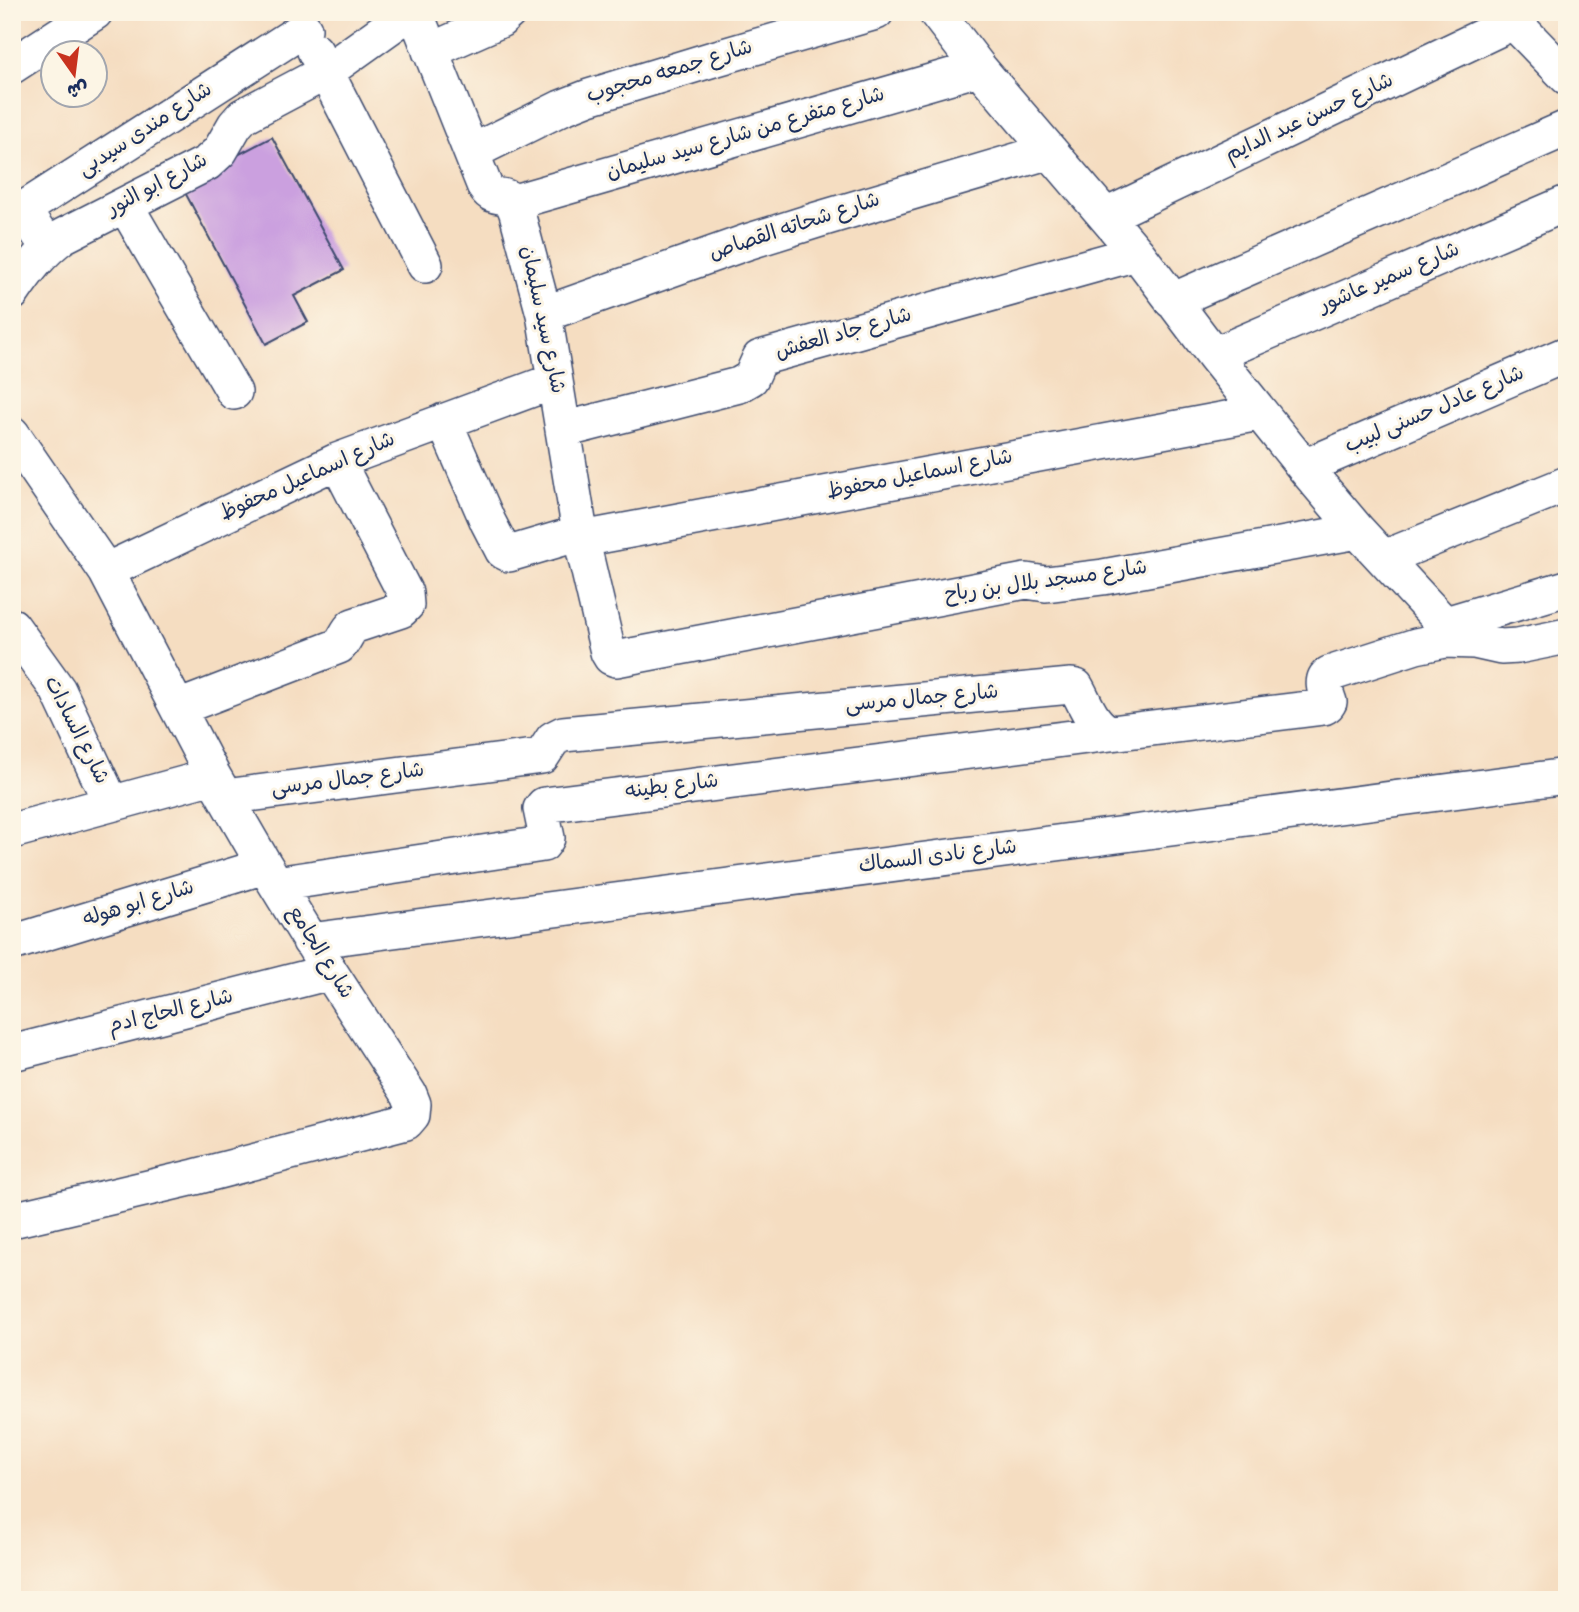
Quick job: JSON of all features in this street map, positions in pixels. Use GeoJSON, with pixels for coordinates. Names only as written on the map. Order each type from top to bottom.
{"type":"FeatureCollection","features":[{"type":"Feature","properties":{"kind":"street"},"geometry":{"type":"LineString","coordinates":[[12,66],[95,12]]}},
{"type":"Feature","properties":{"kind":"street","name":"شارع ابو النور"},"geometry":{"type":"LineString","coordinates":[[12,293],[34,261],[62,236],[207,163],[220,151],[243,116],[326,72],[410,12]]}},
{"type":"Feature","properties":{"kind":"street"},"geometry":{"type":"LineString","coordinates":[[415,12],[488,192],[508,197],[514,202]]}},
{"type":"Feature","properties":{"kind":"street"},"geometry":{"type":"LineString","coordinates":[[430,51],[500,20],[509,12]]}},
{"type":"Feature","properties":{"kind":"street","name":"شارع جمعه محجوب"},"geometry":{"type":"LineString","coordinates":[[472,152],[589,97],[876,12]]}},
{"type":"Feature","properties":{"kind":"street"},"geometry":{"type":"LineString","coordinates":[[936,12],[979,68],[1138,253],[1172,301],[1304,467],[1358,531],[1453,632],[1501,647],[1567,636]]}},
{"type":"Feature","properties":{"kind":"street"},"geometry":{"type":"LineString","coordinates":[[1509,17],[1567,77]]}},
{"type":"Feature","properties":{"kind":"street","name":"شارع حسن عبد الدايم"},"geometry":{"type":"LineString","coordinates":[[1106,216],[1509,17]]}},
{"type":"Feature","properties":{"kind":"street"},"geometry":{"type":"LineString","coordinates":[[300,20],[425,265]]}},
{"type":"Feature","properties":{"kind":"street","name":"شارع مندى سيدبى"},"geometry":{"type":"LineString","coordinates":[[48,247],[26,215],[27,208],[300,20]]}},
{"type":"Feature","properties":{"kind":"street","name":"شارع متفرع من شارع سيد سليمان"},"geometry":{"type":"LineString","coordinates":[[514,202],[979,68]]}},
{"type":"Feature","properties":{"kind":"street"},"geometry":{"type":"LineString","coordinates":[[1172,301],[1567,128]]}},
{"type":"Feature","properties":{"kind":"street","name":"شارع شحاته القصاص"},"geometry":{"type":"LineString","coordinates":[[544,314],[805,223],[1050,151]]}},
{"type":"Feature","properties":{"kind":"street","name":"شارع سيد سليمان"},"geometry":{"type":"LineString","coordinates":[[514,202],[544,314],[581,536],[611,657]]}},
{"type":"Feature","properties":{"kind":"street","name":"شارع سمير عاشور"},"geometry":{"type":"LineString","coordinates":[[1214,355],[1567,203]]}},
{"type":"Feature","properties":{"kind":"street"},"geometry":{"type":"LineString","coordinates":[[125,205],[234,393]]}},
{"type":"Feature","properties":{"kind":"street","name":"شارع جاد العفش"},"geometry":{"type":"LineString","coordinates":[[563,430],[739,385],[751,378],[760,358],[1138,253]]}},
{"type":"Feature","properties":{"kind":"street","name":"شارع عادل حسنى لبيب"},"geometry":{"type":"LineString","coordinates":[[1304,467],[1567,354]]}},
{"type":"Feature","properties":{"kind":"street","name":"شارع اسماعيل محفوظ"},"geometry":{"type":"LineString","coordinates":[[106,571],[337,461],[554,381]]}},
{"type":"Feature","properties":{"kind":"street","name":"شارع اسماعيل محفوظ"},"geometry":{"type":"LineString","coordinates":[[444,421],[488,522],[503,551],[509,554],[581,536],[1259,413]]}},
{"type":"Feature","properties":{"kind":"street","name":"شارع الجامع"},"geometry":{"type":"LineString","coordinates":[[12,434],[106,571],[219,786],[270,875],[413,1104],[412,1115],[406,1122],[195,1177],[12,1220]]}},
{"type":"Feature","properties":{"kind":"street"},"geometry":{"type":"LineString","coordinates":[[178,708],[339,646],[353,626],[401,610],[406,605],[405,593],[337,461]]}},
{"type":"Feature","properties":{"kind":"street"},"geometry":{"type":"LineString","coordinates":[[1384,558],[1567,484]]}},
{"type":"Feature","properties":{"kind":"street","name":"شارع مسجد بلال بن رباح"},"geometry":{"type":"LineString","coordinates":[[611,657],[615,659],[1026,581],[1046,584],[1103,577],[1358,531]]}},
{"type":"Feature","properties":{"kind":"street"},"geometry":{"type":"LineString","coordinates":[[1111,733],[1324,707],[1329,702],[1324,680],[1329,674],[1430,642],[1567,588]]}},
{"type":"Feature","properties":{"kind":"street","name":"شارع السادات"},"geometry":{"type":"LineString","coordinates":[[12,626],[58,690],[111,803]]}},
{"type":"Feature","properties":{"kind":"street","name":"شارع جمال مرسى"},"geometry":{"type":"LineString","coordinates":[[219,786],[542,755],[553,739],[563,734],[1072,686],[1076,687],[1097,724],[1102,730],[1111,733]]}},
{"type":"Feature","properties":{"kind":"street","name":"شارع بطينه"},"geometry":{"type":"LineString","coordinates":[[270,875],[543,844],[547,838],[541,809],[544,805],[1111,733]]}},
{"type":"Feature","properties":{"kind":"street","name":"شارع نادى السماك"},"geometry":{"type":"LineString","coordinates":[[310,941],[1567,776]]}},
{"type":"Feature","properties":{"kind":"street"},"geometry":{"type":"LineString","coordinates":[[12,831],[111,803],[219,786]]}},
{"type":"Feature","properties":{"kind":"street","name":"شارع ابو هوله"},"geometry":{"type":"LineString","coordinates":[[12,943],[270,875]]}},
{"type":"Feature","properties":{"kind":"street","name":"شارع الحاج ادم"},"geometry":{"type":"LineString","coordinates":[[12,1053],[330,972]]}},
{"type":"Feature","properties":{"kind":"building"},"geometry":{"type":"Polygon","coordinates":[[[272,137],[344,270],[294,296],[308,322],[266,344],[181,185],[272,137]]]}}]}
